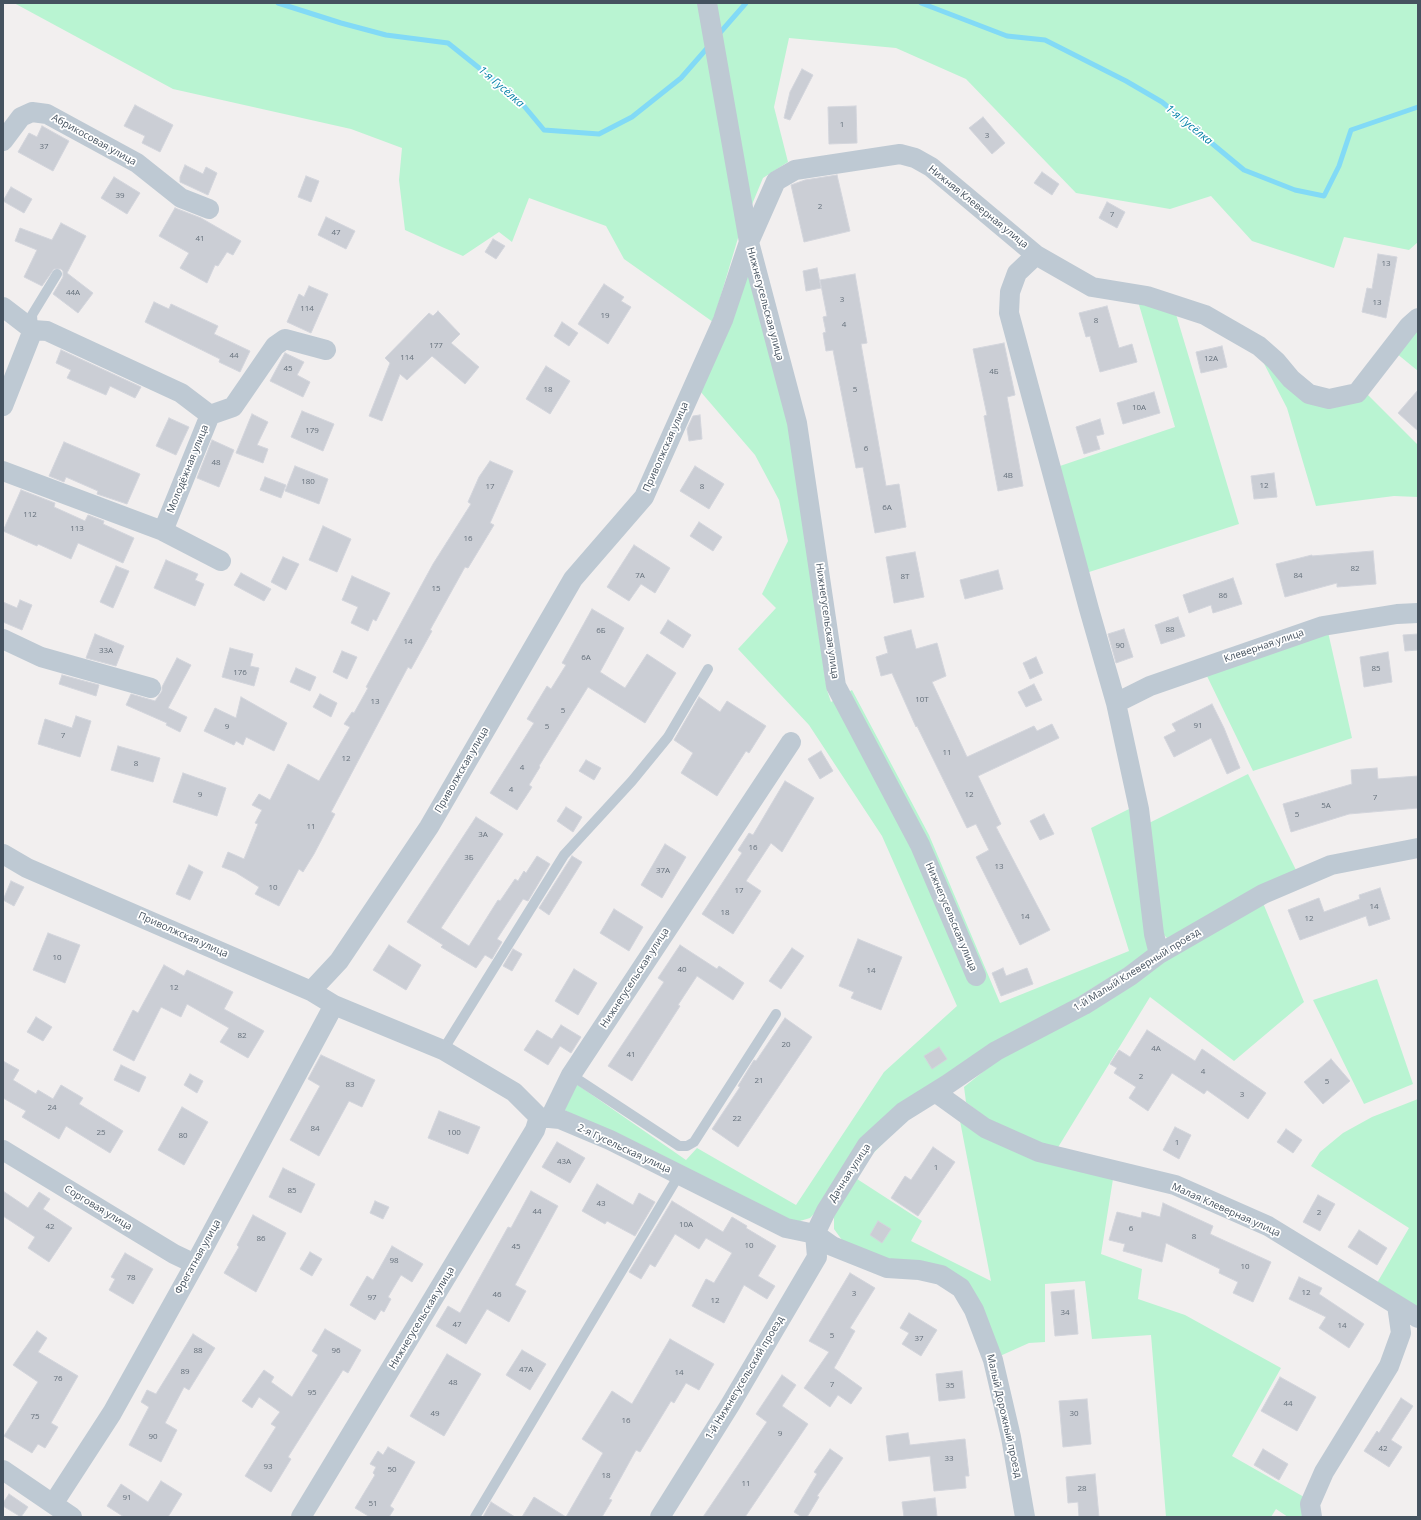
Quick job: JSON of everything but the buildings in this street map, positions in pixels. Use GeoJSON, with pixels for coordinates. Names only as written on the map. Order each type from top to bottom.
{"type":"FeatureCollection","features":[{"type":"Feature","properties":{"kind":"street","name":"Нижнегусельская улица"},"geometry":{"type":"LineString","coordinates":[[708,8],[749,242],[797,423],[836,686],[920,845],[976,976]]}},
{"type":"Feature","properties":{"kind":"street","name":"Абрикосовая улица"},"geometry":{"type":"LineString","coordinates":[[3,141],[21,117],[32,112],[47,114],[137,163],[181,198],[209,209]]}},
{"type":"Feature","properties":{"kind":"street","name":"Нижняя Клеверная улица"},"geometry":{"type":"LineString","coordinates":[[749,242],[776,181],[795,170],[900,154],[915,158],[931,167],[1036,255],[1092,286],[1147,296],[1206,315],[1259,346],[1309,394],[1329,399],[1357,394],[1409,326],[1418,318]]}},
{"type":"Feature","properties":{"kind":"street","name":"Приволжская улица"},"geometry":{"type":"LineString","coordinates":[[3,854],[27,868],[311,991],[338,961],[428,827],[573,579],[644,497],[722,320],[749,242]]}},
{"type":"Feature","properties":{"kind":"street","name":"Нижняя Клеверная улица"},"geometry":{"type":"LineString","coordinates":[[1036,255],[1017,274],[1010,292],[1009,313],[1116,703],[1139,809],[1154,934],[1159,954]]}},
{"type":"Feature","properties":{"kind":"street"},"geometry":{"type":"LineString","coordinates":[[3,307],[33,330],[47,330],[181,393],[210,415]]}},
{"type":"Feature","properties":{"kind":"street"},"geometry":{"type":"LineString","coordinates":[[3,406],[33,330]]}},
{"type":"Feature","properties":{"kind":"street","name":"Молодёжная улица"},"geometry":{"type":"LineString","coordinates":[[163,531],[210,415],[233,407],[275,346],[285,339],[326,350]]}},
{"type":"Feature","properties":{"kind":"street"},"geometry":{"type":"LineString","coordinates":[[3,471],[163,531],[220,561]]}},
{"type":"Feature","properties":{"kind":"street","name":"Клеверная улица"},"geometry":{"type":"LineString","coordinates":[[1116,703],[1150,686],[1323,626],[1418,612]]}},
{"type":"Feature","properties":{"kind":"street"},"geometry":{"type":"LineString","coordinates":[[3,639],[41,657],[151,688]]}},
{"type":"Feature","properties":{"kind":"street","name":"Нижнегусельская улица"},"geometry":{"type":"LineString","coordinates":[[301,1517],[535,1130],[791,742]]}},
{"type":"Feature","properties":{"kind":"street","name":"1-й Малый Клеверный проезд"},"geometry":{"type":"LineString","coordinates":[[934,1092],[996,1052],[1084,1005],[1130,976],[1159,954],[1263,894],[1331,865],[1418,848]]}},
{"type":"Feature","properties":{"kind":"street"},"geometry":{"type":"LineString","coordinates":[[311,991],[334,1005],[443,1050],[514,1092],[544,1117]]}},
{"type":"Feature","properties":{"kind":"street","name":"Фрегатная улица"},"geometry":{"type":"LineString","coordinates":[[53,1504],[112,1413],[195,1264],[334,1005]]}},
{"type":"Feature","properties":{"kind":"street","name":"Дачная улица"},"geometry":{"type":"LineString","coordinates":[[815,1234],[826,1211],[867,1145],[903,1112],[934,1092]]}},
{"type":"Feature","properties":{"kind":"street","name":"Малая Клеверная улица"},"geometry":{"type":"LineString","coordinates":[[934,1092],[985,1128],[1039,1152],[1175,1185],[1268,1226],[1418,1318]]}},
{"type":"Feature","properties":{"kind":"street","name":"2-я Гусельская улица"},"geometry":{"type":"LineString","coordinates":[[544,1117],[560,1119],[610,1140],[786,1228],[815,1234]]}},
{"type":"Feature","properties":{"kind":"street","name":"Сорговая улица"},"geometry":{"type":"LineString","coordinates":[[3,1150],[174,1254],[195,1264]]}},
{"type":"Feature","properties":{"kind":"street","name":"1-й Нижнегусельский проезд"},"geometry":{"type":"LineString","coordinates":[[660,1517],[730,1405],[816,1258],[815,1234]]}},
{"type":"Feature","properties":{"kind":"street","name":"Малый Дорожный проезд"},"geometry":{"type":"LineString","coordinates":[[815,1234],[832,1246],[888,1268],[919,1270],[941,1275],[961,1288],[974,1310],[993,1360],[1011,1437],[1025,1517]]}},
{"type":"Feature","properties":{"kind":"street"},"geometry":{"type":"LineString","coordinates":[[1311,1516],[1310,1504],[1324,1472],[1389,1366],[1401,1332],[1397,1305]]}},
{"type":"Feature","properties":{"kind":"street"},"geometry":{"type":"LineString","coordinates":[[3,1470],[72,1517]]}},
{"type":"Feature","properties":{"kind":"lane"},"geometry":{"type":"LineString","coordinates":[[33,330],[32,315],[58,274]]}},
{"type":"Feature","properties":{"kind":"lane"},"geometry":{"type":"LineString","coordinates":[[443,1050],[564,855],[632,781],[668,737],[708,669]]}},
{"type":"Feature","properties":{"kind":"lane"},"geometry":{"type":"LineString","coordinates":[[571,1075],[679,1146],[687,1146],[694,1142],[776,1014]]}},
{"type":"Feature","properties":{"kind":"lane"},"geometry":{"type":"LineString","coordinates":[[475,1517],[679,1175]]}},
{"type":"Feature","properties":{"kind":"green space"},"geometry":{"type":"Polygon","coordinates":[[[14,3],[1418,3],[1418,242],[1409,250],[1344,237],[1334,268],[1252,241],[1211,196],[1170,209],[1076,193],[966,79],[896,48],[789,38],[774,107],[788,162],[763,178],[738,238],[713,322],[624,259],[606,226],[529,198],[512,242],[499,232],[463,256],[442,247],[405,230],[399,180],[402,148],[351,129],[173,89],[14,3]]]}},
{"type":"Feature","properties":{"kind":"green space"},"geometry":{"type":"Polygon","coordinates":[[[746,275],[752,277],[788,423],[827,690],[831,702],[852,690],[929,835],[1000,1003],[1129,951],[1091,828],[1131,808],[1150,952],[943,1082],[810,1218],[800,1221],[787,1221],[560,1108],[572,1081],[686,1160],[697,1148],[796,1205],[884,1072],[957,1006],[882,836],[809,725],[738,649],[776,608],[762,594],[788,541],[779,500],[755,455],[700,391],[746,275]]]}},
{"type":"Feature","properties":{"kind":"green space"},"geometry":{"type":"Polygon","coordinates":[[[1137,298],[1175,311],[1239,524],[1086,573],[1057,467],[1175,427],[1137,298]]]}},
{"type":"Feature","properties":{"kind":"green space"},"geometry":{"type":"Polygon","coordinates":[[[1418,326],[1418,371],[1396,353],[1418,326]]]}},
{"type":"Feature","properties":{"kind":"green space"},"geometry":{"type":"Polygon","coordinates":[[[1258,352],[1306,399],[1364,391],[1418,445],[1418,497],[1394,496],[1316,506],[1287,408],[1258,352]]]}},
{"type":"Feature","properties":{"kind":"green space"},"geometry":{"type":"Polygon","coordinates":[[[1328,632],[1352,738],[1253,771],[1205,672],[1328,632]]]}},
{"type":"Feature","properties":{"kind":"green space"},"geometry":{"type":"Polygon","coordinates":[[[1248,774],[1297,872],[1168,939],[1162,933],[1149,823],[1248,774]]]}},
{"type":"Feature","properties":{"kind":"green space"},"geometry":{"type":"Polygon","coordinates":[[[1263,903],[1304,1002],[1234,1061],[1150,997],[1057,1149],[993,1123],[966,1102],[964,1087],[999,1059],[1263,903]]]}},
{"type":"Feature","properties":{"kind":"green space"},"geometry":{"type":"Polygon","coordinates":[[[1377,979],[1413,1084],[1364,1104],[1313,1000],[1377,979]]]}},
{"type":"Feature","properties":{"kind":"green space"},"geometry":{"type":"Polygon","coordinates":[[[1418,1099],[1418,1309],[1377,1283],[1409,1228],[1311,1166],[1320,1152],[1343,1133],[1372,1117],[1418,1099]]]}},
{"type":"Feature","properties":{"kind":"green space"},"geometry":{"type":"Polygon","coordinates":[[[960,1121],[1113,1179],[1101,1254],[1142,1269],[1138,1299],[1185,1315],[1281,1368],[1232,1456],[1304,1497],[1304,1517],[1288,1517],[1276,1509],[1271,1517],[1166,1517],[1151,1335],[1092,1339],[1085,1281],[1045,1284],[1045,1342],[1029,1343],[1000,1356],[980,1306],[890,1260],[842,1240],[834,1229],[834,1214],[854,1177],[922,1221],[911,1241],[991,1281],[960,1121]]]}},
{"type":"Feature","properties":{"kind":"waterway","name":"1-я Гусёлка"},"geometry":{"type":"LineString","coordinates":[[278,3],[341,23],[386,35],[448,43],[519,100],[544,130],[599,134],[632,117],[681,78],[709,46]]}},
{"type":"Feature","properties":{"kind":"waterway","name":"1-я Гусёлка"},"geometry":{"type":"LineString","coordinates":[[718,35],[746,3]]}},
{"type":"Feature","properties":{"kind":"waterway","name":"1-я Гусёлка"},"geometry":{"type":"LineString","coordinates":[[921,3],[1007,36],[1045,40],[1126,81],[1162,102],[1244,170],[1295,190],[1324,196],[1339,166],[1351,130],[1418,107]]}}]}
